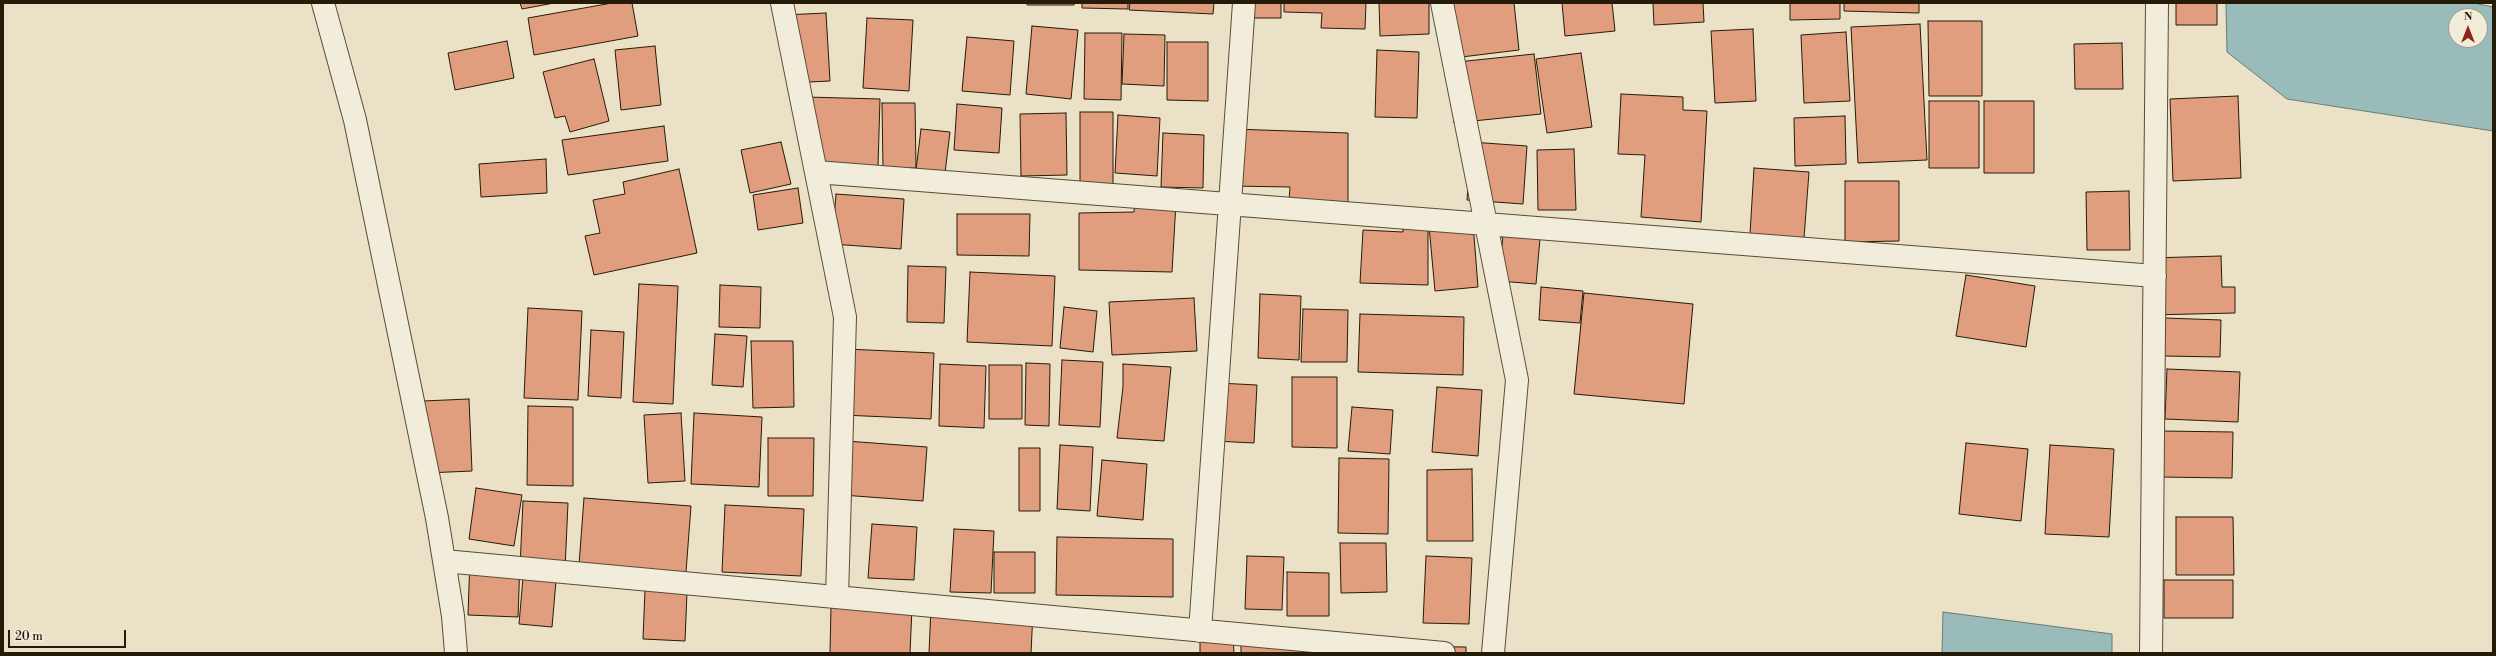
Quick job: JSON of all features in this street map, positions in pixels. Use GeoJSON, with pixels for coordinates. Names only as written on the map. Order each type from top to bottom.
{"type":"FeatureCollection","features":[{"type":"Feature","properties":{"kind":"street"},"geometry":{"type":"LineString","coordinates":[[323,3],[355,120],[437,518],[453,616],[456,653]]}},
{"type":"Feature","properties":{"kind":"street"},"geometry":{"type":"LineString","coordinates":[[782,3],[845,317],[837,597]]}},
{"type":"Feature","properties":{"kind":"street"},"geometry":{"type":"LineString","coordinates":[[1200,631],[1244,3]]}},
{"type":"Feature","properties":{"kind":"street"},"geometry":{"type":"LineString","coordinates":[[1442,3],[1517,380],[1493,653]]}},
{"type":"Feature","properties":{"kind":"street"},"geometry":{"type":"LineString","coordinates":[[2152,653],[2157,3]]}},
{"type":"Feature","properties":{"kind":"street"},"geometry":{"type":"LineString","coordinates":[[816,172],[2154,276]]}},
{"type":"Feature","properties":{"kind":"street"},"geometry":{"type":"LineString","coordinates":[[444,562],[1444,653]]}},
{"type":"Feature","properties":{"kind":"water"},"geometry":{"type":"Polygon","coordinates":[[[2226,3],[2474,3],[2493,7],[2493,131],[2287,99],[2227,52],[2226,3]]]}},
{"type":"Feature","properties":{"kind":"water"},"geometry":{"type":"Polygon","coordinates":[[[1943,612],[2112,634],[2112,653],[1942,653],[1943,612]]]}},
{"type":"Feature","properties":{"kind":"building"},"geometry":{"type":"Polygon","coordinates":[[[520,3],[554,3],[522,9],[520,3]]]}},
{"type":"Feature","properties":{"kind":"building"},"geometry":{"type":"Polygon","coordinates":[[[612,3],[632,3],[638,36],[534,55],[528,18],[612,3]]]}},
{"type":"Feature","properties":{"kind":"building"},"geometry":{"type":"Polygon","coordinates":[[[1027,3],[1075,3],[1074,5],[1027,5],[1027,3]]]}},
{"type":"Feature","properties":{"kind":"building"},"geometry":{"type":"Polygon","coordinates":[[[1082,3],[1128,3],[1128,9],[1082,8],[1082,3]]]}},
{"type":"Feature","properties":{"kind":"building"},"geometry":{"type":"Polygon","coordinates":[[[1130,3],[1214,3],[1213,14],[1129,10],[1130,3]]]}},
{"type":"Feature","properties":{"kind":"building"},"geometry":{"type":"Polygon","coordinates":[[[1239,3],[1281,3],[1281,18],[1239,18],[1239,3]]]}},
{"type":"Feature","properties":{"kind":"building"},"geometry":{"type":"Polygon","coordinates":[[[1284,3],[1366,3],[1365,29],[1321,28],[1322,13],[1284,12],[1284,3]]]}},
{"type":"Feature","properties":{"kind":"building"},"geometry":{"type":"Polygon","coordinates":[[[1379,3],[1429,3],[1429,34],[1380,36],[1379,3]]]}},
{"type":"Feature","properties":{"kind":"building"},"geometry":{"type":"Polygon","coordinates":[[[1439,3],[1514,3],[1519,50],[1445,59],[1439,3]]]}},
{"type":"Feature","properties":{"kind":"building"},"geometry":{"type":"Polygon","coordinates":[[[1562,3],[1612,3],[1615,31],[1565,36],[1562,3]]]}},
{"type":"Feature","properties":{"kind":"building"},"geometry":{"type":"Polygon","coordinates":[[[1653,3],[1703,3],[1704,22],[1654,25],[1653,3]]]}},
{"type":"Feature","properties":{"kind":"building"},"geometry":{"type":"Polygon","coordinates":[[[1790,3],[1840,3],[1840,19],[1790,20],[1790,3]]]}},
{"type":"Feature","properties":{"kind":"building"},"geometry":{"type":"Polygon","coordinates":[[[1844,3],[1919,3],[1919,13],[1844,11],[1844,3]]]}},
{"type":"Feature","properties":{"kind":"building"},"geometry":{"type":"Polygon","coordinates":[[[2176,3],[2217,3],[2217,25],[2176,25],[2176,3]]]}},
{"type":"Feature","properties":{"kind":"building"},"geometry":{"type":"Polygon","coordinates":[[[826,13],[830,81],[788,83],[784,15],[826,13]]]}},
{"type":"Feature","properties":{"kind":"building"},"geometry":{"type":"Polygon","coordinates":[[[867,18],[913,20],[909,91],[863,88],[867,18]]]}},
{"type":"Feature","properties":{"kind":"building"},"geometry":{"type":"Polygon","coordinates":[[[1928,21],[1982,21],[1982,96],[1929,96],[1928,21]]]}},
{"type":"Feature","properties":{"kind":"building"},"geometry":{"type":"Polygon","coordinates":[[[1920,24],[1927,160],[1858,163],[1851,27],[1920,24]]]}},
{"type":"Feature","properties":{"kind":"building"},"geometry":{"type":"Polygon","coordinates":[[[1032,26],[1078,30],[1071,99],[1026,94],[1032,26]]]}},
{"type":"Feature","properties":{"kind":"building"},"geometry":{"type":"Polygon","coordinates":[[[1753,29],[1756,101],[1715,103],[1711,31],[1753,29]]]}},
{"type":"Feature","properties":{"kind":"building"},"geometry":{"type":"Polygon","coordinates":[[[1846,32],[1850,101],[1804,103],[1801,35],[1846,32]]]}},
{"type":"Feature","properties":{"kind":"building"},"geometry":{"type":"Polygon","coordinates":[[[1085,33],[1122,33],[1121,100],[1084,99],[1085,33]]]}},
{"type":"Feature","properties":{"kind":"building"},"geometry":{"type":"Polygon","coordinates":[[[1124,34],[1165,35],[1164,86],[1122,84],[1124,34]]]}},
{"type":"Feature","properties":{"kind":"building"},"geometry":{"type":"Polygon","coordinates":[[[967,37],[1014,41],[1010,95],[962,91],[967,37]]]}},
{"type":"Feature","properties":{"kind":"building"},"geometry":{"type":"Polygon","coordinates":[[[507,41],[514,78],[455,90],[448,53],[507,41]]]}},
{"type":"Feature","properties":{"kind":"building"},"geometry":{"type":"Polygon","coordinates":[[[1167,42],[1208,42],[1208,101],[1167,100],[1167,42]]]}},
{"type":"Feature","properties":{"kind":"building"},"geometry":{"type":"Polygon","coordinates":[[[2122,43],[2123,89],[2075,89],[2074,44],[2122,43]]]}},
{"type":"Feature","properties":{"kind":"building"},"geometry":{"type":"Polygon","coordinates":[[[655,46],[661,105],[621,110],[615,50],[655,46]]]}},
{"type":"Feature","properties":{"kind":"building"},"geometry":{"type":"Polygon","coordinates":[[[1377,50],[1419,52],[1417,118],[1375,117],[1377,50]]]}},
{"type":"Feature","properties":{"kind":"building"},"geometry":{"type":"Polygon","coordinates":[[[1581,53],[1592,127],[1547,133],[1536,59],[1581,53]]]}},
{"type":"Feature","properties":{"kind":"building"},"geometry":{"type":"Polygon","coordinates":[[[1534,54],[1541,114],[1454,123],[1448,63],[1534,54]]]}},
{"type":"Feature","properties":{"kind":"building"},"geometry":{"type":"Polygon","coordinates":[[[594,59],[609,121],[570,132],[565,116],[555,118],[543,72],[594,59]]]}},
{"type":"Feature","properties":{"kind":"building"},"geometry":{"type":"Polygon","coordinates":[[[1621,94],[1683,97],[1683,110],[1707,111],[1701,222],[1641,217],[1645,155],[1618,154],[1621,94]]]}},
{"type":"Feature","properties":{"kind":"building"},"geometry":{"type":"Polygon","coordinates":[[[2238,96],[2241,178],[2173,181],[2170,99],[2238,96]]]}},
{"type":"Feature","properties":{"kind":"building"},"geometry":{"type":"Polygon","coordinates":[[[806,97],[880,99],[878,166],[803,163],[806,97]]]}},
{"type":"Feature","properties":{"kind":"building"},"geometry":{"type":"Polygon","coordinates":[[[1929,101],[1979,101],[1979,168],[1929,168],[1929,101]]]}},
{"type":"Feature","properties":{"kind":"building"},"geometry":{"type":"Polygon","coordinates":[[[1984,101],[2034,101],[2034,173],[1984,173],[1984,101]]]}},
{"type":"Feature","properties":{"kind":"building"},"geometry":{"type":"Polygon","coordinates":[[[882,103],[915,103],[916,168],[883,169],[882,103]]]}},
{"type":"Feature","properties":{"kind":"building"},"geometry":{"type":"Polygon","coordinates":[[[957,104],[1002,108],[999,153],[954,150],[957,104]]]}},
{"type":"Feature","properties":{"kind":"building"},"geometry":{"type":"Polygon","coordinates":[[[1080,112],[1113,112],[1113,189],[1080,189],[1080,112]]]}},
{"type":"Feature","properties":{"kind":"building"},"geometry":{"type":"Polygon","coordinates":[[[1066,113],[1067,175],[1021,176],[1020,114],[1066,113]]]}},
{"type":"Feature","properties":{"kind":"building"},"geometry":{"type":"Polygon","coordinates":[[[1118,115],[1160,118],[1157,176],[1115,173],[1118,115]]]}},
{"type":"Feature","properties":{"kind":"building"},"geometry":{"type":"Polygon","coordinates":[[[1845,116],[1846,164],[1795,166],[1794,118],[1845,116]]]}},
{"type":"Feature","properties":{"kind":"building"},"geometry":{"type":"Polygon","coordinates":[[[664,126],[668,161],[568,175],[562,140],[664,126]]]}},
{"type":"Feature","properties":{"kind":"building"},"geometry":{"type":"Polygon","coordinates":[[[921,129],[950,132],[945,173],[916,170],[921,129]]]}},
{"type":"Feature","properties":{"kind":"building"},"geometry":{"type":"Polygon","coordinates":[[[1233,129],[1348,133],[1348,204],[1289,202],[1290,187],[1232,186],[1233,129]]]}},
{"type":"Feature","properties":{"kind":"building"},"geometry":{"type":"Polygon","coordinates":[[[1163,133],[1204,135],[1203,188],[1161,187],[1163,133]]]}},
{"type":"Feature","properties":{"kind":"building"},"geometry":{"type":"Polygon","coordinates":[[[781,142],[791,184],[750,193],[741,150],[781,142]]]}},
{"type":"Feature","properties":{"kind":"building"},"geometry":{"type":"Polygon","coordinates":[[[1471,142],[1527,146],[1523,204],[1467,200],[1471,142]]]}},
{"type":"Feature","properties":{"kind":"building"},"geometry":{"type":"Polygon","coordinates":[[[1574,149],[1576,210],[1538,210],[1537,150],[1574,149]]]}},
{"type":"Feature","properties":{"kind":"building"},"geometry":{"type":"Polygon","coordinates":[[[546,159],[547,193],[481,197],[479,164],[546,159]]]}},
{"type":"Feature","properties":{"kind":"building"},"geometry":{"type":"Polygon","coordinates":[[[1754,168],[1809,172],[1804,238],[1750,234],[1754,168]]]}},
{"type":"Feature","properties":{"kind":"building"},"geometry":{"type":"Polygon","coordinates":[[[679,169],[697,253],[594,275],[585,236],[600,233],[593,200],[625,194],[623,182],[679,169]]]}},
{"type":"Feature","properties":{"kind":"building"},"geometry":{"type":"Polygon","coordinates":[[[1845,181],[1899,181],[1899,241],[1845,242],[1845,181]]]}},
{"type":"Feature","properties":{"kind":"building"},"geometry":{"type":"Polygon","coordinates":[[[798,188],[803,223],[758,230],[753,195],[798,188]]]}},
{"type":"Feature","properties":{"kind":"building"},"geometry":{"type":"Polygon","coordinates":[[[2129,191],[2130,250],[2087,250],[2086,192],[2129,191]]]}},
{"type":"Feature","properties":{"kind":"building"},"geometry":{"type":"Polygon","coordinates":[[[836,194],[904,199],[901,249],[832,244],[836,194]]]}},
{"type":"Feature","properties":{"kind":"building"},"geometry":{"type":"Polygon","coordinates":[[[1135,200],[1176,202],[1172,272],[1079,270],[1079,213],[1134,212],[1135,200]]]}},
{"type":"Feature","properties":{"kind":"building"},"geometry":{"type":"Polygon","coordinates":[[[957,214],[1030,214],[1029,256],[957,255],[957,214]]]}},
{"type":"Feature","properties":{"kind":"building"},"geometry":{"type":"Polygon","coordinates":[[[1403,214],[1428,214],[1428,285],[1360,283],[1363,230],[1403,232],[1403,214]]]}},
{"type":"Feature","properties":{"kind":"building"},"geometry":{"type":"Polygon","coordinates":[[[1473,223],[1478,287],[1435,291],[1429,226],[1473,223]]]}},
{"type":"Feature","properties":{"kind":"building"},"geometry":{"type":"Polygon","coordinates":[[[1504,223],[1541,227],[1536,284],[1499,281],[1504,223]]]}},
{"type":"Feature","properties":{"kind":"building"},"geometry":{"type":"Polygon","coordinates":[[[2221,256],[2222,287],[2235,287],[2235,313],[2150,315],[2149,258],[2221,256]]]}},
{"type":"Feature","properties":{"kind":"building"},"geometry":{"type":"Polygon","coordinates":[[[908,266],[946,267],[944,323],[907,322],[908,266]]]}},
{"type":"Feature","properties":{"kind":"building"},"geometry":{"type":"Polygon","coordinates":[[[970,272],[1055,276],[1052,346],[967,342],[970,272]]]}},
{"type":"Feature","properties":{"kind":"building"},"geometry":{"type":"Polygon","coordinates":[[[1966,275],[2035,286],[2026,347],[1956,336],[1966,275]]]}},
{"type":"Feature","properties":{"kind":"building"},"geometry":{"type":"Polygon","coordinates":[[[639,284],[678,286],[673,404],[633,402],[639,284]]]}},
{"type":"Feature","properties":{"kind":"building"},"geometry":{"type":"Polygon","coordinates":[[[720,285],[761,287],[760,328],[719,327],[720,285]]]}},
{"type":"Feature","properties":{"kind":"building"},"geometry":{"type":"Polygon","coordinates":[[[1541,287],[1583,291],[1580,323],[1539,320],[1541,287]]]}},
{"type":"Feature","properties":{"kind":"building"},"geometry":{"type":"Polygon","coordinates":[[[1584,293],[1693,304],[1684,404],[1574,394],[1584,293]]]}},
{"type":"Feature","properties":{"kind":"building"},"geometry":{"type":"Polygon","coordinates":[[[1260,294],[1301,296],[1299,360],[1258,358],[1260,294]]]}},
{"type":"Feature","properties":{"kind":"building"},"geometry":{"type":"Polygon","coordinates":[[[1194,298],[1197,351],[1112,355],[1109,302],[1194,298]]]}},
{"type":"Feature","properties":{"kind":"building"},"geometry":{"type":"Polygon","coordinates":[[[1064,307],[1097,311],[1093,352],[1060,348],[1064,307]]]}},
{"type":"Feature","properties":{"kind":"building"},"geometry":{"type":"Polygon","coordinates":[[[528,308],[582,311],[578,400],[524,398],[528,308]]]}},
{"type":"Feature","properties":{"kind":"building"},"geometry":{"type":"Polygon","coordinates":[[[1303,309],[1348,310],[1347,362],[1301,362],[1303,309]]]}},
{"type":"Feature","properties":{"kind":"building"},"geometry":{"type":"Polygon","coordinates":[[[1360,314],[1464,317],[1463,375],[1358,372],[1360,314]]]}},
{"type":"Feature","properties":{"kind":"building"},"geometry":{"type":"Polygon","coordinates":[[[2165,318],[2221,320],[2220,357],[2164,356],[2165,318]]]}},
{"type":"Feature","properties":{"kind":"building"},"geometry":{"type":"Polygon","coordinates":[[[591,330],[624,332],[621,398],[588,396],[591,330]]]}},
{"type":"Feature","properties":{"kind":"building"},"geometry":{"type":"Polygon","coordinates":[[[715,334],[747,336],[743,387],[712,385],[715,334]]]}},
{"type":"Feature","properties":{"kind":"building"},"geometry":{"type":"Polygon","coordinates":[[[751,341],[793,341],[794,407],[753,408],[751,341]]]}},
{"type":"Feature","properties":{"kind":"building"},"geometry":{"type":"Polygon","coordinates":[[[846,349],[934,353],[931,419],[843,415],[846,349]]]}},
{"type":"Feature","properties":{"kind":"building"},"geometry":{"type":"Polygon","coordinates":[[[1062,360],[1103,362],[1100,427],[1059,425],[1062,360]]]}},
{"type":"Feature","properties":{"kind":"building"},"geometry":{"type":"Polygon","coordinates":[[[1026,363],[1050,364],[1049,426],[1025,425],[1026,363]]]}},
{"type":"Feature","properties":{"kind":"building"},"geometry":{"type":"Polygon","coordinates":[[[940,364],[986,366],[984,428],[939,426],[940,364]]]}},
{"type":"Feature","properties":{"kind":"building"},"geometry":{"type":"Polygon","coordinates":[[[1123,364],[1171,367],[1164,441],[1117,438],[1123,387],[1123,364]]]}},
{"type":"Feature","properties":{"kind":"building"},"geometry":{"type":"Polygon","coordinates":[[[989,365],[1022,365],[1022,419],[989,419],[989,365]]]}},
{"type":"Feature","properties":{"kind":"building"},"geometry":{"type":"Polygon","coordinates":[[[2167,369],[2240,372],[2238,422],[2165,419],[2167,369]]]}},
{"type":"Feature","properties":{"kind":"building"},"geometry":{"type":"Polygon","coordinates":[[[1292,377],[1337,377],[1337,448],[1292,447],[1292,377]]]}},
{"type":"Feature","properties":{"kind":"building"},"geometry":{"type":"Polygon","coordinates":[[[1218,383],[1257,385],[1254,443],[1215,441],[1218,383]]]}},
{"type":"Feature","properties":{"kind":"building"},"geometry":{"type":"Polygon","coordinates":[[[1437,387],[1482,390],[1478,456],[1432,452],[1437,387]]]}},
{"type":"Feature","properties":{"kind":"building"},"geometry":{"type":"Polygon","coordinates":[[[469,399],[472,471],[426,473],[423,401],[469,399]]]}},
{"type":"Feature","properties":{"kind":"building"},"geometry":{"type":"Polygon","coordinates":[[[528,406],[573,407],[573,486],[527,485],[528,406]]]}},
{"type":"Feature","properties":{"kind":"building"},"geometry":{"type":"Polygon","coordinates":[[[1352,407],[1393,410],[1390,454],[1348,451],[1352,407]]]}},
{"type":"Feature","properties":{"kind":"building"},"geometry":{"type":"Polygon","coordinates":[[[681,413],[685,481],[648,483],[644,415],[681,413]]]}},
{"type":"Feature","properties":{"kind":"building"},"geometry":{"type":"Polygon","coordinates":[[[694,413],[762,417],[759,487],[691,484],[694,413]]]}},
{"type":"Feature","properties":{"kind":"building"},"geometry":{"type":"Polygon","coordinates":[[[2162,431],[2233,432],[2232,478],[2161,477],[2162,431]]]}},
{"type":"Feature","properties":{"kind":"building"},"geometry":{"type":"Polygon","coordinates":[[[768,438],[814,438],[813,496],[768,496],[768,438]]]}},
{"type":"Feature","properties":{"kind":"building"},"geometry":{"type":"Polygon","coordinates":[[[846,441],[927,447],[923,501],[842,495],[846,441]]]}},
{"type":"Feature","properties":{"kind":"building"},"geometry":{"type":"Polygon","coordinates":[[[1966,443],[2028,449],[2021,521],[1959,514],[1966,443]]]}},
{"type":"Feature","properties":{"kind":"building"},"geometry":{"type":"Polygon","coordinates":[[[1060,445],[1093,447],[1090,511],[1057,509],[1060,445]]]}},
{"type":"Feature","properties":{"kind":"building"},"geometry":{"type":"Polygon","coordinates":[[[2050,445],[2114,449],[2109,537],[2045,534],[2050,445]]]}},
{"type":"Feature","properties":{"kind":"building"},"geometry":{"type":"Polygon","coordinates":[[[1019,448],[1040,448],[1040,511],[1019,511],[1019,448]]]}},
{"type":"Feature","properties":{"kind":"building"},"geometry":{"type":"Polygon","coordinates":[[[1339,458],[1389,459],[1388,534],[1338,533],[1339,458]]]}},
{"type":"Feature","properties":{"kind":"building"},"geometry":{"type":"Polygon","coordinates":[[[1102,460],[1147,464],[1143,520],[1097,516],[1102,460]]]}},
{"type":"Feature","properties":{"kind":"building"},"geometry":{"type":"Polygon","coordinates":[[[1472,469],[1473,541],[1427,541],[1427,470],[1472,469]]]}},
{"type":"Feature","properties":{"kind":"building"},"geometry":{"type":"Polygon","coordinates":[[[476,488],[522,495],[514,546],[469,539],[476,488]]]}},
{"type":"Feature","properties":{"kind":"building"},"geometry":{"type":"Polygon","coordinates":[[[584,498],[691,506],[686,572],[579,565],[584,498]]]}},
{"type":"Feature","properties":{"kind":"building"},"geometry":{"type":"Polygon","coordinates":[[[523,501],[568,503],[565,569],[520,567],[523,501]]]}},
{"type":"Feature","properties":{"kind":"building"},"geometry":{"type":"Polygon","coordinates":[[[725,505],[804,509],[801,576],[722,572],[725,505]]]}},
{"type":"Feature","properties":{"kind":"building"},"geometry":{"type":"Polygon","coordinates":[[[2176,517],[2233,517],[2234,575],[2176,575],[2176,517]]]}},
{"type":"Feature","properties":{"kind":"building"},"geometry":{"type":"Polygon","coordinates":[[[872,524],[917,527],[914,580],[868,578],[872,524]]]}},
{"type":"Feature","properties":{"kind":"building"},"geometry":{"type":"Polygon","coordinates":[[[954,529],[994,531],[991,593],[950,592],[954,529]]]}},
{"type":"Feature","properties":{"kind":"building"},"geometry":{"type":"Polygon","coordinates":[[[1057,537],[1173,539],[1173,597],[1056,595],[1057,537]]]}},
{"type":"Feature","properties":{"kind":"building"},"geometry":{"type":"Polygon","coordinates":[[[1340,543],[1386,543],[1387,592],[1341,593],[1340,543]]]}},
{"type":"Feature","properties":{"kind":"building"},"geometry":{"type":"Polygon","coordinates":[[[994,552],[1035,552],[1035,593],[994,593],[994,552]]]}},
{"type":"Feature","properties":{"kind":"building"},"geometry":{"type":"Polygon","coordinates":[[[1247,556],[1284,557],[1282,610],[1245,609],[1247,556]]]}},
{"type":"Feature","properties":{"kind":"building"},"geometry":{"type":"Polygon","coordinates":[[[1426,556],[1472,558],[1469,624],[1423,623],[1426,556]]]}},
{"type":"Feature","properties":{"kind":"building"},"geometry":{"type":"Polygon","coordinates":[[[470,559],[520,561],[518,617],[468,615],[470,559]]]}},
{"type":"Feature","properties":{"kind":"building"},"geometry":{"type":"Polygon","coordinates":[[[1287,572],[1329,573],[1329,616],[1287,616],[1287,572]]]}},
{"type":"Feature","properties":{"kind":"building"},"geometry":{"type":"Polygon","coordinates":[[[523,578],[556,581],[552,627],[519,624],[523,578]]]}},
{"type":"Feature","properties":{"kind":"building"},"geometry":{"type":"Polygon","coordinates":[[[2164,580],[2233,580],[2233,618],[2164,618],[2164,580]]]}},
{"type":"Feature","properties":{"kind":"building"},"geometry":{"type":"Polygon","coordinates":[[[645,590],[687,592],[685,641],[643,639],[645,590]]]}},
{"type":"Feature","properties":{"kind":"building"},"geometry":{"type":"Polygon","coordinates":[[[831,605],[912,608],[910,653],[830,653],[831,605]]]}},
{"type":"Feature","properties":{"kind":"building"},"geometry":{"type":"Polygon","coordinates":[[[931,607],[1033,612],[1031,653],[929,653],[931,607]]]}},
{"type":"Feature","properties":{"kind":"building"},"geometry":{"type":"Polygon","coordinates":[[[1200,635],[1233,635],[1234,653],[1200,653],[1200,635]]]}},
{"type":"Feature","properties":{"kind":"building"},"geometry":{"type":"Polygon","coordinates":[[[1321,636],[1321,653],[1241,653],[1241,637],[1321,636]]]}},
{"type":"Feature","properties":{"kind":"building"},"geometry":{"type":"Polygon","coordinates":[[[1396,646],[1466,647],[1466,653],[1396,653],[1396,646]]]}}]}
